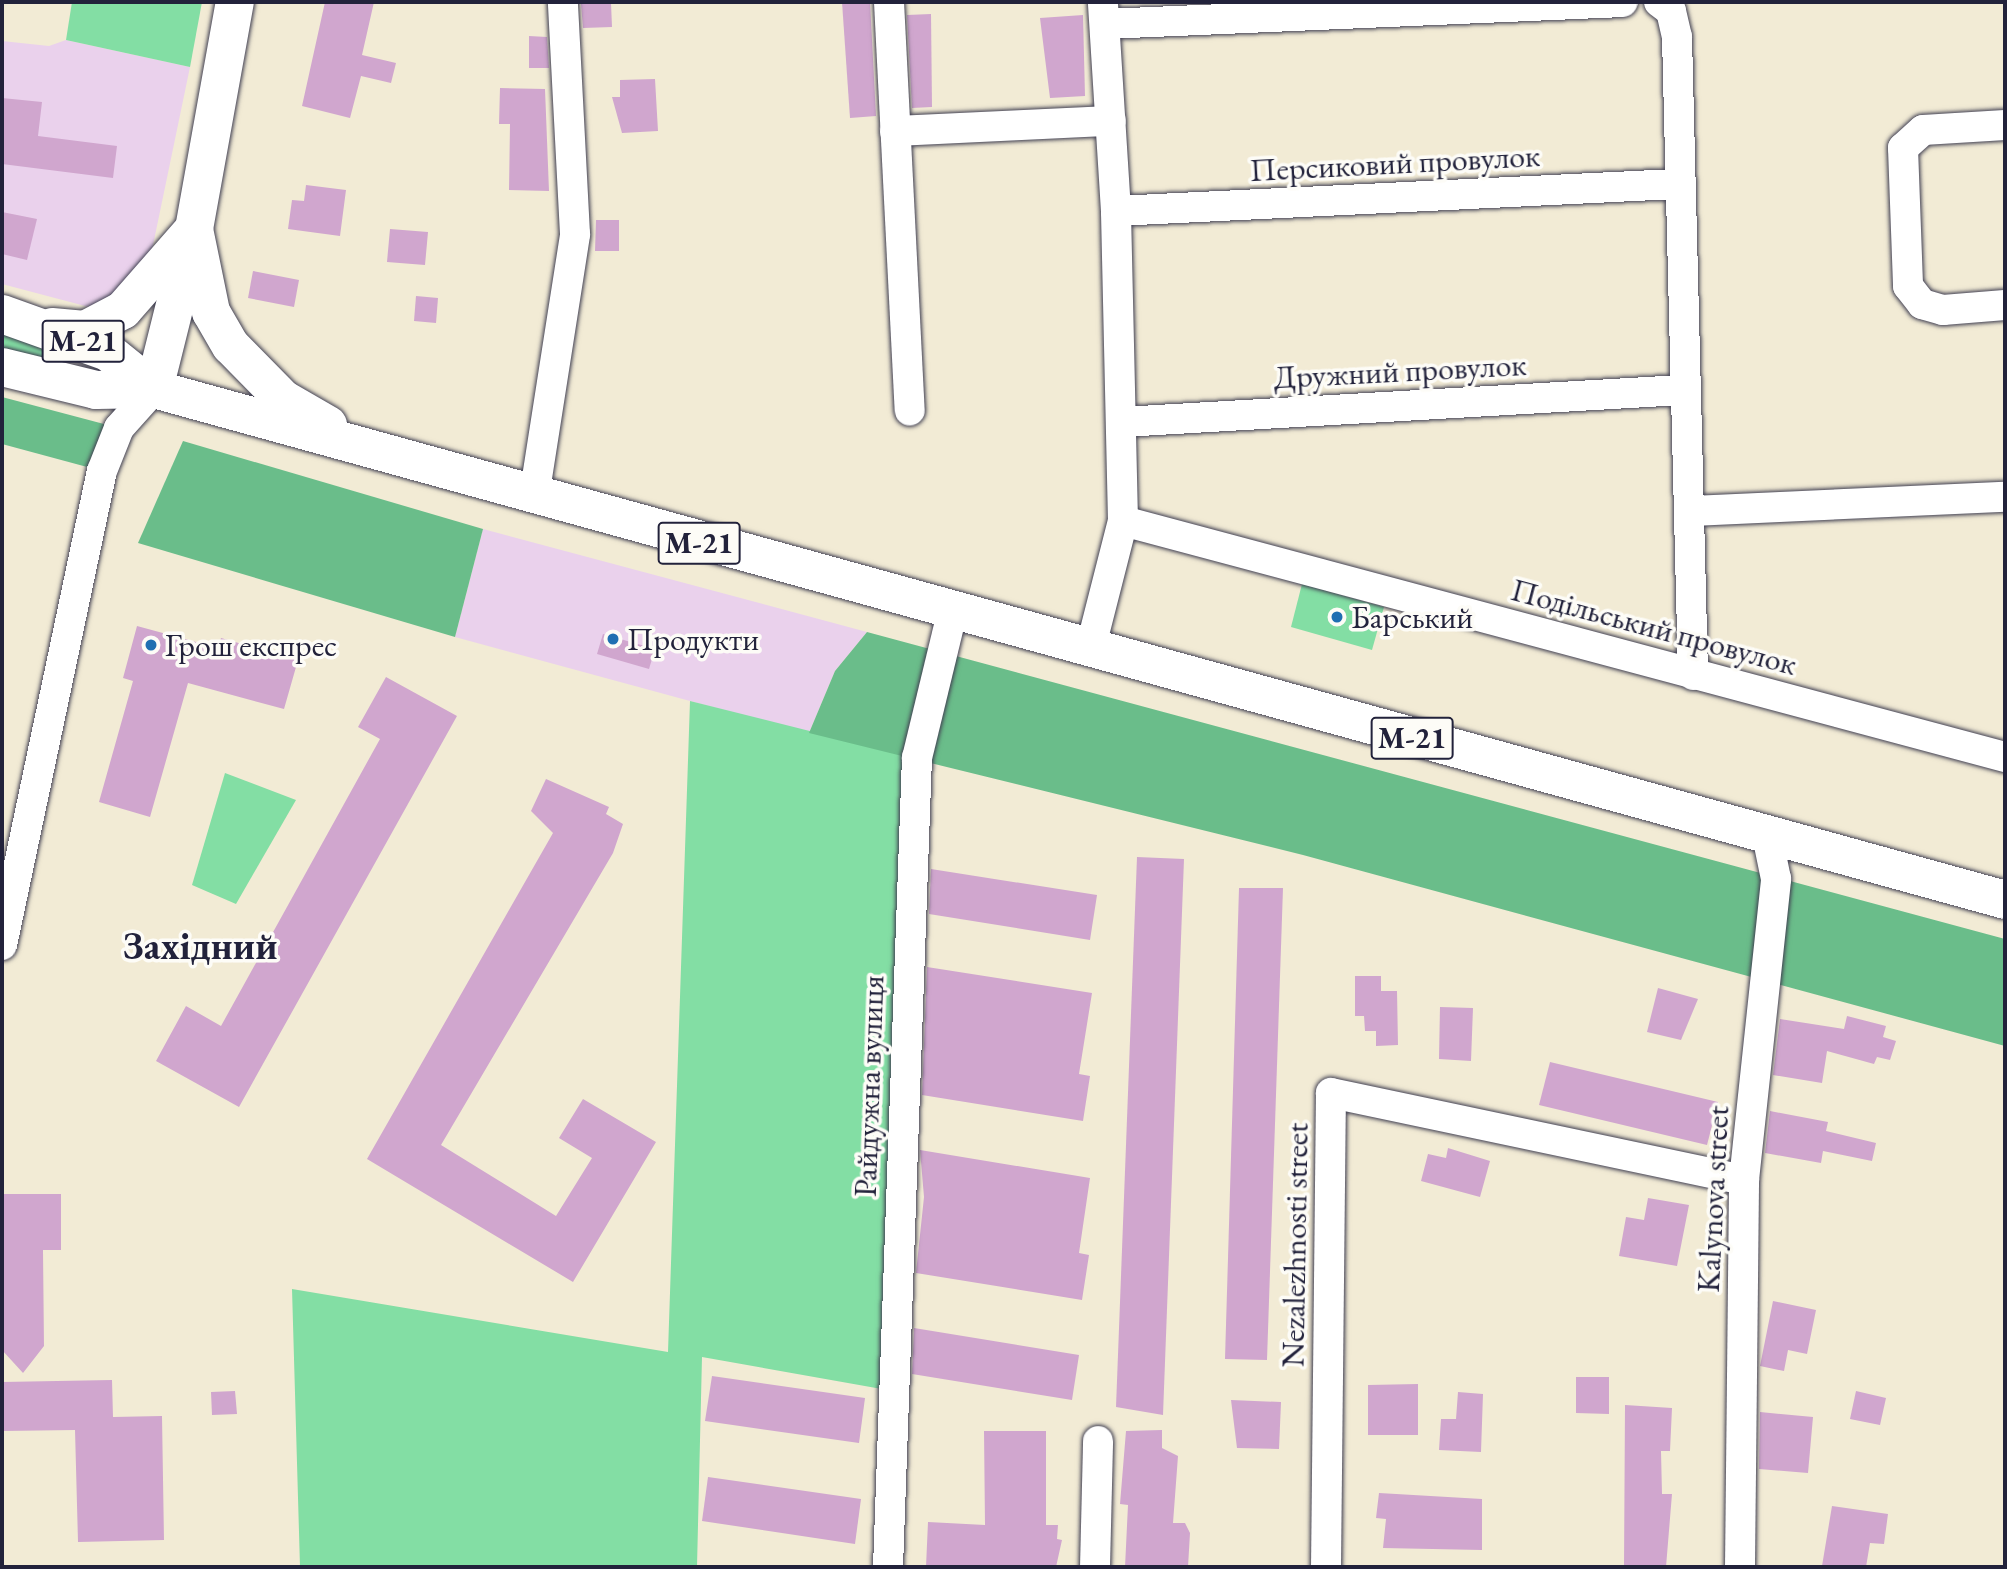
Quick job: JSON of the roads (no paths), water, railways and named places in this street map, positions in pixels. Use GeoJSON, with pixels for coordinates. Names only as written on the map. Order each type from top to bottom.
{"type":"FeatureCollection","features":[{"type":"Feature","properties":{"kind":"main road"},"geometry":{"type":"LineString","coordinates":[[153,389],[194,229],[235,2]]}},
{"type":"Feature","properties":{"kind":"main road"},"geometry":{"type":"LineString","coordinates":[[52,327],[85,330],[123,310],[194,229]]}},
{"type":"Feature","properties":{"kind":"main road"},"geometry":{"type":"LineString","coordinates":[[194,229],[211,312],[231,346],[283,398],[375,453]]}},
{"type":"Feature","properties":{"kind":"main road","name":"М-21"},"geometry":{"type":"LineString","coordinates":[[2,314],[52,327],[107,352],[153,389]]}},
{"type":"Feature","properties":{"kind":"main road","name":"М-21"},"geometry":{"type":"LineString","coordinates":[[2,367],[96,390],[153,389],[952,613],[2005,900]]}},
{"type":"Feature","properties":{"kind":"street"},"geometry":{"type":"LineString","coordinates":[[534,497],[575,234],[563,2]]}},
{"type":"Feature","properties":{"kind":"street"},"geometry":{"type":"LineString","coordinates":[[888,2],[910,410]]}},
{"type":"Feature","properties":{"kind":"street"},"geometry":{"type":"LineString","coordinates":[[1090,650],[1123,521],[1116,211],[1104,13],[1623,2]]}},
{"type":"Feature","properties":{"kind":"street"},"geometry":{"type":"LineString","coordinates":[[1659,2],[1671,11],[1677,37],[1682,390],[1692,511],[1693,674]]}},
{"type":"Feature","properties":{"kind":"street"},"geometry":{"type":"LineString","coordinates":[[895,131],[1111,121]]}},
{"type":"Feature","properties":{"kind":"street"},"geometry":{"type":"LineString","coordinates":[[2005,125],[1923,131],[1903,148],[1908,286],[1922,304],[1943,310],[2005,305]]}},
{"type":"Feature","properties":{"kind":"street","name":"Персиковий провулок"},"geometry":{"type":"LineString","coordinates":[[1116,211],[1677,184]]}},
{"type":"Feature","properties":{"kind":"street"},"geometry":{"type":"LineString","coordinates":[[2,945],[102,471],[119,428],[153,389]]}},
{"type":"Feature","properties":{"kind":"street","name":"Дружний провулок"},"geometry":{"type":"LineString","coordinates":[[1122,422],[1682,390]]}},
{"type":"Feature","properties":{"kind":"street"},"geometry":{"type":"LineString","coordinates":[[1692,511],[2005,497]]}},
{"type":"Feature","properties":{"kind":"street","name":"Подільський провулок"},"geometry":{"type":"LineString","coordinates":[[1123,521],[2005,757]]}},
{"type":"Feature","properties":{"kind":"street","name":"Райдужна вулиця"},"geometry":{"type":"LineString","coordinates":[[888,1567],[917,758],[952,613]]}},
{"type":"Feature","properties":{"kind":"street","name":"Kalynova street"},"geometry":{"type":"LineString","coordinates":[[1741,1567],[1744,1180],[1776,879],[1767,835]]}},
{"type":"Feature","properties":{"kind":"street","name":"Nezalezhnosti street"},"geometry":{"type":"LineString","coordinates":[[1326,1567],[1331,1093],[1744,1180]]}},
{"type":"Feature","properties":{"kind":"street"},"geometry":{"type":"LineString","coordinates":[[1095,1567],[1098,1441]]}},
{"type":"Feature","properties":{"kind":"place","name":"Барський"},"geometry":{"type":"Point","coordinates":[1337,617]}},
{"type":"Feature","properties":{"kind":"place","name":"Продукти"},"geometry":{"type":"Point","coordinates":[613,639]}},
{"type":"Feature","properties":{"kind":"place","name":"Грош експрес"},"geometry":{"type":"Point","coordinates":[151,645]}},
{"type":"Feature","properties":{"kind":"district","name":"Західний"},"geometry":{"type":"Point","coordinates":[200,946]}}]}
